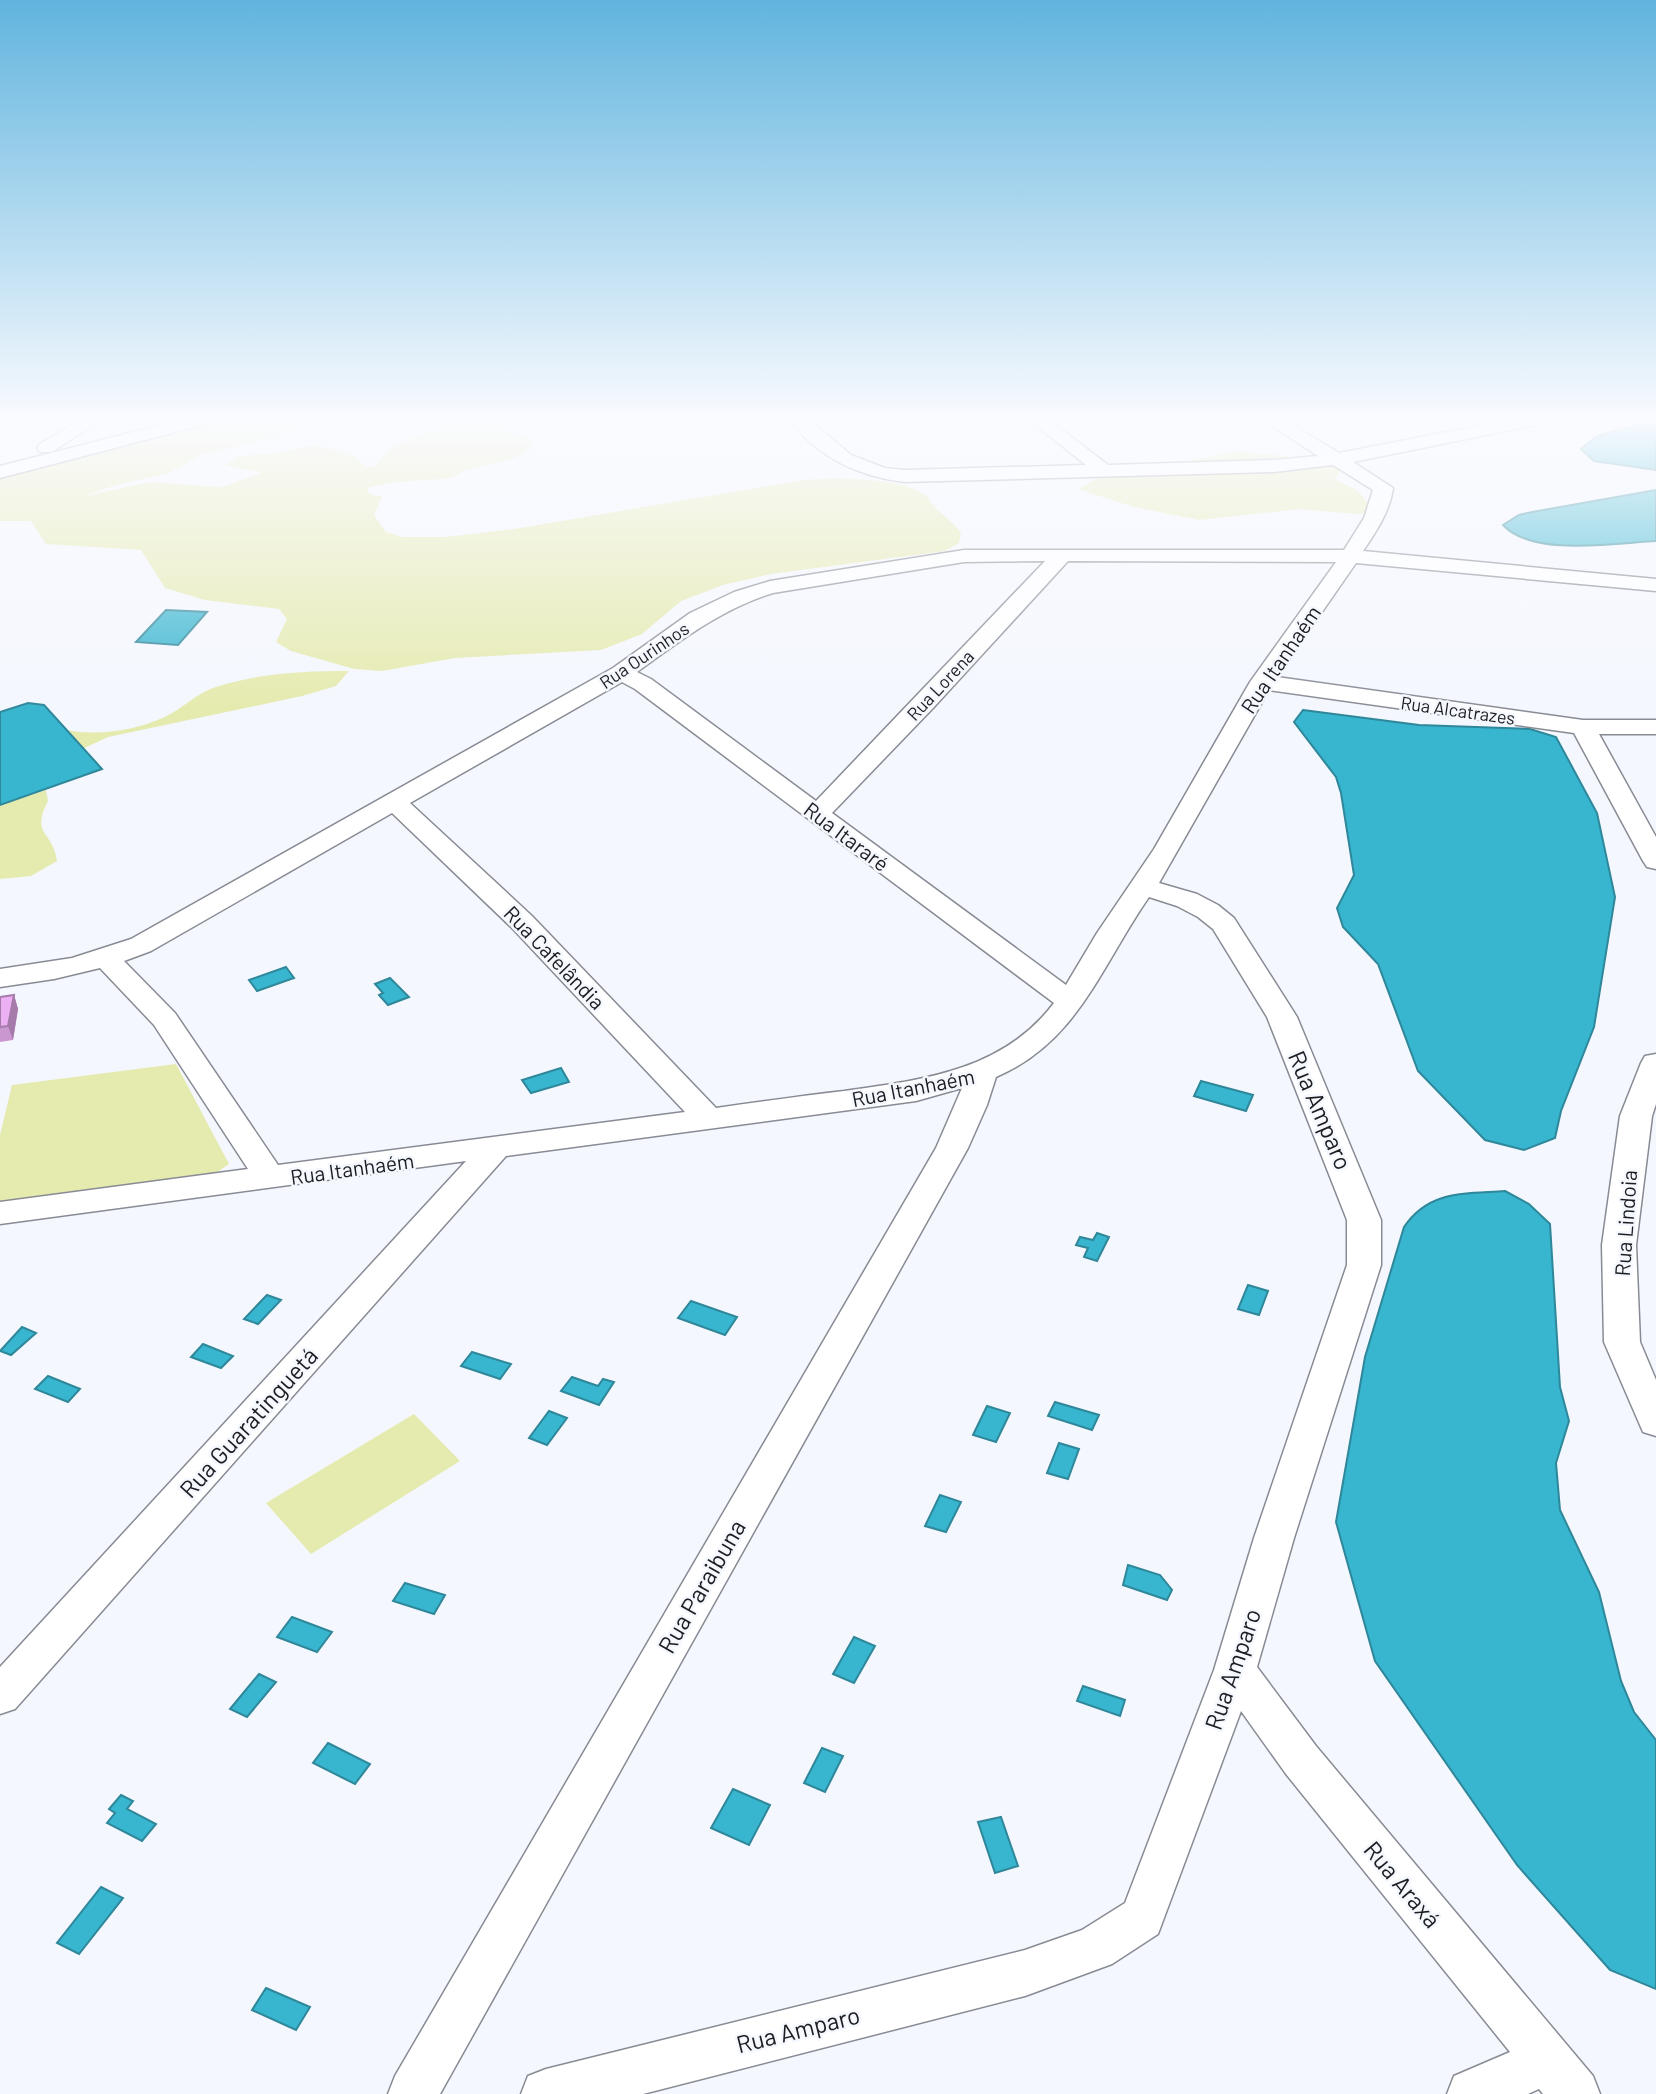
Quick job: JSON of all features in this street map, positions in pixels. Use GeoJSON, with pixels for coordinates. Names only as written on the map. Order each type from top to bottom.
{"type":"FeatureCollection","features":[{"type":"Feature","properties":{"kind":"street","name":"Rua Itanhaém"},"geometry":{"type":"LineString","coordinates":[[0,1213],[916,1091],[982,1074],[1016,1057],[1046,1032],[1071,1002],[1104,943],[1166,851],[1261,682],[1350,556],[1374,517]]}},
{"type":"Feature","properties":{"kind":"street","name":"Rua Ourinhos"},"geometry":{"type":"LineString","coordinates":[[0,978],[61,970],[107,959],[174,927],[621,673],[698,618],[741,596],[770,587],[964,556],[1062,555],[1350,556],[1656,585]]}},
{"type":"Feature","properties":{"kind":"street","name":"Rua Lorena"},"geometry":{"type":"LineString","coordinates":[[817,814],[926,702],[1062,555]]}},
{"type":"Feature","properties":{"kind":"street","name":"Rua Itararé"},"geometry":{"type":"LineString","coordinates":[[621,673],[643,684],[1071,1002]]}},
{"type":"Feature","properties":{"kind":"street","name":"Rua Alcatrazes"},"geometry":{"type":"LineString","coordinates":[[1261,682],[1583,727],[1656,727]]}},
{"type":"Feature","properties":{"kind":"street"},"geometry":{"type":"LineString","coordinates":[[1583,727],[1656,861]]}},
{"type":"Feature","properties":{"kind":"street","name":"Rua Cafelândia"},"geometry":{"type":"LineString","coordinates":[[395,802],[522,922],[709,1119]]}},
{"type":"Feature","properties":{"kind":"street","name":"Rua Amparo"},"geometry":{"type":"LineString","coordinates":[[546,2094],[1025,1973],[1095,1948],[1142,1918],[1235,1670],[1274,1538],[1364,1265],[1364,1220],[1347,1171],[1282,1017],[1223,924],[1208,911],[1186,900],[1142,886]]}},
{"type":"Feature","properties":{"kind":"street"},"geometry":{"type":"LineString","coordinates":[[107,959],[165,1019],[271,1178]]}},
{"type":"Feature","properties":{"kind":"street","name":"Rua Lindoia"},"geometry":{"type":"LineString","coordinates":[[1656,1063],[1636,1116],[1619,1245],[1622,1342],[1656,1422]]}},
{"type":"Feature","properties":{"kind":"street","name":"Rua Paraibuna"},"geometry":{"type":"LineString","coordinates":[[413,2094],[952,1148],[972,1105],[982,1074]]}},
{"type":"Feature","properties":{"kind":"street","name":"Rua Guaratinguetá"},"geometry":{"type":"LineString","coordinates":[[0,1696],[495,1149]]}},
{"type":"Feature","properties":{"kind":"street","name":"Rua Araxá"},"geometry":{"type":"LineString","coordinates":[[1235,1670],[1301,1760],[1562,2077]]}},
{"type":"Feature","properties":{"kind":"street"},"geometry":{"type":"LineString","coordinates":[[1472,2094],[1562,2077]]}},
{"type":"Feature","properties":{"kind":"green space"},"geometry":{"type":"Polygon","coordinates":[[[0,517],[375,517],[386,532],[403,537],[446,537],[587,517],[945,517],[961,533],[959,543],[945,551],[771,574],[723,585],[681,601],[642,634],[601,650],[455,658],[382,671],[354,669],[291,651],[276,642],[287,619],[279,609],[205,600],[165,588],[141,550],[46,544],[31,521],[0,521],[0,517]]]}},
{"type":"Feature","properties":{"kind":"green space"},"geometry":{"type":"Polygon","coordinates":[[[1183,517],[1229,517],[1199,520],[1183,517]]]}},
{"type":"Feature","properties":{"kind":"green space"},"geometry":{"type":"Polygon","coordinates":[[[349,671],[336,686],[302,696],[108,737],[16,780],[0,720],[35,703],[30,718],[46,725],[80,732],[114,731],[165,717],[203,693],[232,682],[282,674],[349,671]]]}},
{"type":"Feature","properties":{"kind":"green space"},"geometry":{"type":"Polygon","coordinates":[[[46,790],[48,801],[41,821],[57,861],[31,876],[0,879],[0,805],[46,790]]]}},
{"type":"Feature","properties":{"kind":"green space"},"geometry":{"type":"Polygon","coordinates":[[[176,1064],[229,1164],[219,1171],[196,1177],[0,1202],[0,1135],[12,1085],[176,1064]]]}},
{"type":"Feature","properties":{"kind":"green space"},"geometry":{"type":"Polygon","coordinates":[[[414,1414],[460,1461],[311,1554],[266,1503],[414,1414]]]}},
{"type":"Feature","properties":{"kind":"water"},"geometry":{"type":"Polygon","coordinates":[[[1516,517],[1656,517],[1656,541],[1554,545],[1516,535],[1503,525],[1516,517]]]}},
{"type":"Feature","properties":{"kind":"water"},"geometry":{"type":"Polygon","coordinates":[[[166,610],[207,612],[178,645],[136,642],[166,610]]]}},
{"type":"Feature","properties":{"kind":"water"},"geometry":{"type":"Polygon","coordinates":[[[28,703],[44,705],[102,769],[0,805],[0,712],[28,703]]]}},
{"type":"Feature","properties":{"kind":"water"},"geometry":{"type":"Polygon","coordinates":[[[1303,710],[1419,725],[1530,729],[1556,737],[1597,813],[1615,897],[1594,1027],[1561,1111],[1555,1138],[1524,1150],[1485,1140],[1418,1071],[1378,964],[1343,927],[1337,908],[1354,875],[1341,793],[1336,777],[1294,722],[1303,710]]]}},
{"type":"Feature","properties":{"kind":"water"},"geometry":{"type":"Polygon","coordinates":[[[286,967],[294,978],[257,991],[249,980],[286,967]]]}},
{"type":"Feature","properties":{"kind":"water"},"geometry":{"type":"Polygon","coordinates":[[[390,978],[409,997],[388,1005],[379,995],[383,993],[375,984],[390,978]]]}},
{"type":"Feature","properties":{"kind":"water"},"geometry":{"type":"Polygon","coordinates":[[[561,1068],[569,1082],[531,1093],[522,1080],[561,1068]]]}},
{"type":"Feature","properties":{"kind":"water"},"geometry":{"type":"Polygon","coordinates":[[[1201,1081],[1253,1095],[1246,1111],[1194,1096],[1201,1081]]]}},
{"type":"Feature","properties":{"kind":"water"},"geometry":{"type":"Polygon","coordinates":[[[1505,1191],[1529,1204],[1550,1224],[1560,1387],[1569,1421],[1556,1463],[1560,1510],[1599,1592],[1621,1681],[1634,1712],[1656,1740],[1656,1989],[1610,1970],[1517,1865],[1375,1661],[1336,1522],[1365,1357],[1404,1227],[1414,1215],[1436,1200],[1462,1194],[1505,1191]]]}},
{"type":"Feature","properties":{"kind":"water"},"geometry":{"type":"Polygon","coordinates":[[[1097,1233],[1109,1237],[1097,1261],[1084,1257],[1088,1248],[1076,1245],[1080,1237],[1093,1240],[1097,1233]]]}},
{"type":"Feature","properties":{"kind":"water"},"geometry":{"type":"Polygon","coordinates":[[[1248,1285],[1268,1291],[1259,1315],[1238,1309],[1248,1285]]]}},
{"type":"Feature","properties":{"kind":"water"},"geometry":{"type":"Polygon","coordinates":[[[267,1295],[281,1300],[258,1324],[244,1319],[267,1295]]]}},
{"type":"Feature","properties":{"kind":"water"},"geometry":{"type":"Polygon","coordinates":[[[691,1301],[737,1317],[725,1335],[678,1318],[691,1301]]]}},
{"type":"Feature","properties":{"kind":"water"},"geometry":{"type":"Polygon","coordinates":[[[22,1327],[36,1333],[11,1355],[0,1351],[22,1327]]]}},
{"type":"Feature","properties":{"kind":"water"},"geometry":{"type":"Polygon","coordinates":[[[203,1344],[233,1356],[221,1368],[191,1357],[203,1344]]]}},
{"type":"Feature","properties":{"kind":"water"},"geometry":{"type":"Polygon","coordinates":[[[472,1352],[511,1364],[500,1379],[461,1366],[472,1352]]]}},
{"type":"Feature","properties":{"kind":"water"},"geometry":{"type":"Polygon","coordinates":[[[48,1376],[80,1389],[68,1402],[35,1389],[48,1376]]]}},
{"type":"Feature","properties":{"kind":"water"},"geometry":{"type":"Polygon","coordinates":[[[572,1377],[598,1386],[603,1379],[614,1382],[599,1405],[561,1391],[572,1377]]]}},
{"type":"Feature","properties":{"kind":"water"},"geometry":{"type":"Polygon","coordinates":[[[1055,1402],[1099,1415],[1092,1430],[1048,1416],[1055,1402]]]}},
{"type":"Feature","properties":{"kind":"water"},"geometry":{"type":"Polygon","coordinates":[[[987,1406],[1010,1413],[996,1442],[973,1435],[987,1406]]]}},
{"type":"Feature","properties":{"kind":"water"},"geometry":{"type":"Polygon","coordinates":[[[549,1411],[567,1418],[547,1445],[529,1438],[549,1411]]]}},
{"type":"Feature","properties":{"kind":"water"},"geometry":{"type":"Polygon","coordinates":[[[1059,1443],[1079,1449],[1068,1479],[1047,1473],[1059,1443]]]}},
{"type":"Feature","properties":{"kind":"water"},"geometry":{"type":"Polygon","coordinates":[[[940,1495],[961,1502],[946,1532],[925,1526],[940,1495]]]}},
{"type":"Feature","properties":{"kind":"water"},"geometry":{"type":"Polygon","coordinates":[[[1128,1565],[1160,1575],[1172,1590],[1167,1600],[1123,1585],[1128,1565]]]}},
{"type":"Feature","properties":{"kind":"water"},"geometry":{"type":"Polygon","coordinates":[[[405,1583],[445,1595],[434,1614],[393,1601],[405,1583]]]}},
{"type":"Feature","properties":{"kind":"water"},"geometry":{"type":"Polygon","coordinates":[[[292,1617],[332,1632],[317,1652],[277,1637],[292,1617]]]}},
{"type":"Feature","properties":{"kind":"water"},"geometry":{"type":"Polygon","coordinates":[[[854,1637],[875,1646],[854,1683],[833,1674],[854,1637]]]}},
{"type":"Feature","properties":{"kind":"water"},"geometry":{"type":"Polygon","coordinates":[[[259,1674],[276,1682],[247,1717],[230,1709],[259,1674]]]}},
{"type":"Feature","properties":{"kind":"water"},"geometry":{"type":"Polygon","coordinates":[[[1083,1686],[1125,1700],[1120,1716],[1077,1701],[1083,1686]]]}},
{"type":"Feature","properties":{"kind":"water"},"geometry":{"type":"Polygon","coordinates":[[[328,1743],[370,1764],[355,1784],[313,1763],[328,1743]]]}},
{"type":"Feature","properties":{"kind":"water"},"geometry":{"type":"Polygon","coordinates":[[[822,1748],[843,1756],[825,1792],[804,1783],[822,1748]]]}},
{"type":"Feature","properties":{"kind":"water"},"geometry":{"type":"Polygon","coordinates":[[[733,1789],[770,1805],[749,1845],[711,1828],[733,1789]]]}},
{"type":"Feature","properties":{"kind":"water"},"geometry":{"type":"Polygon","coordinates":[[[121,1795],[133,1801],[127,1809],[156,1824],[142,1841],[107,1823],[115,1813],[109,1809],[121,1795]]]}},
{"type":"Feature","properties":{"kind":"water"},"geometry":{"type":"Polygon","coordinates":[[[1001,1817],[1018,1866],[995,1873],[978,1822],[1001,1817]]]}},
{"type":"Feature","properties":{"kind":"water"},"geometry":{"type":"Polygon","coordinates":[[[101,1887],[123,1898],[79,1954],[57,1943],[101,1887]]]}},
{"type":"Feature","properties":{"kind":"water"},"geometry":{"type":"Polygon","coordinates":[[[266,1988],[310,2007],[296,2030],[252,2010],[266,1988]]]}},
{"type":"Feature","properties":{"kind":"building"},"geometry":{"type":"Polygon","coordinates":[[[14,995],[8,1026],[0,1027],[0,997],[14,995]]]}}]}
